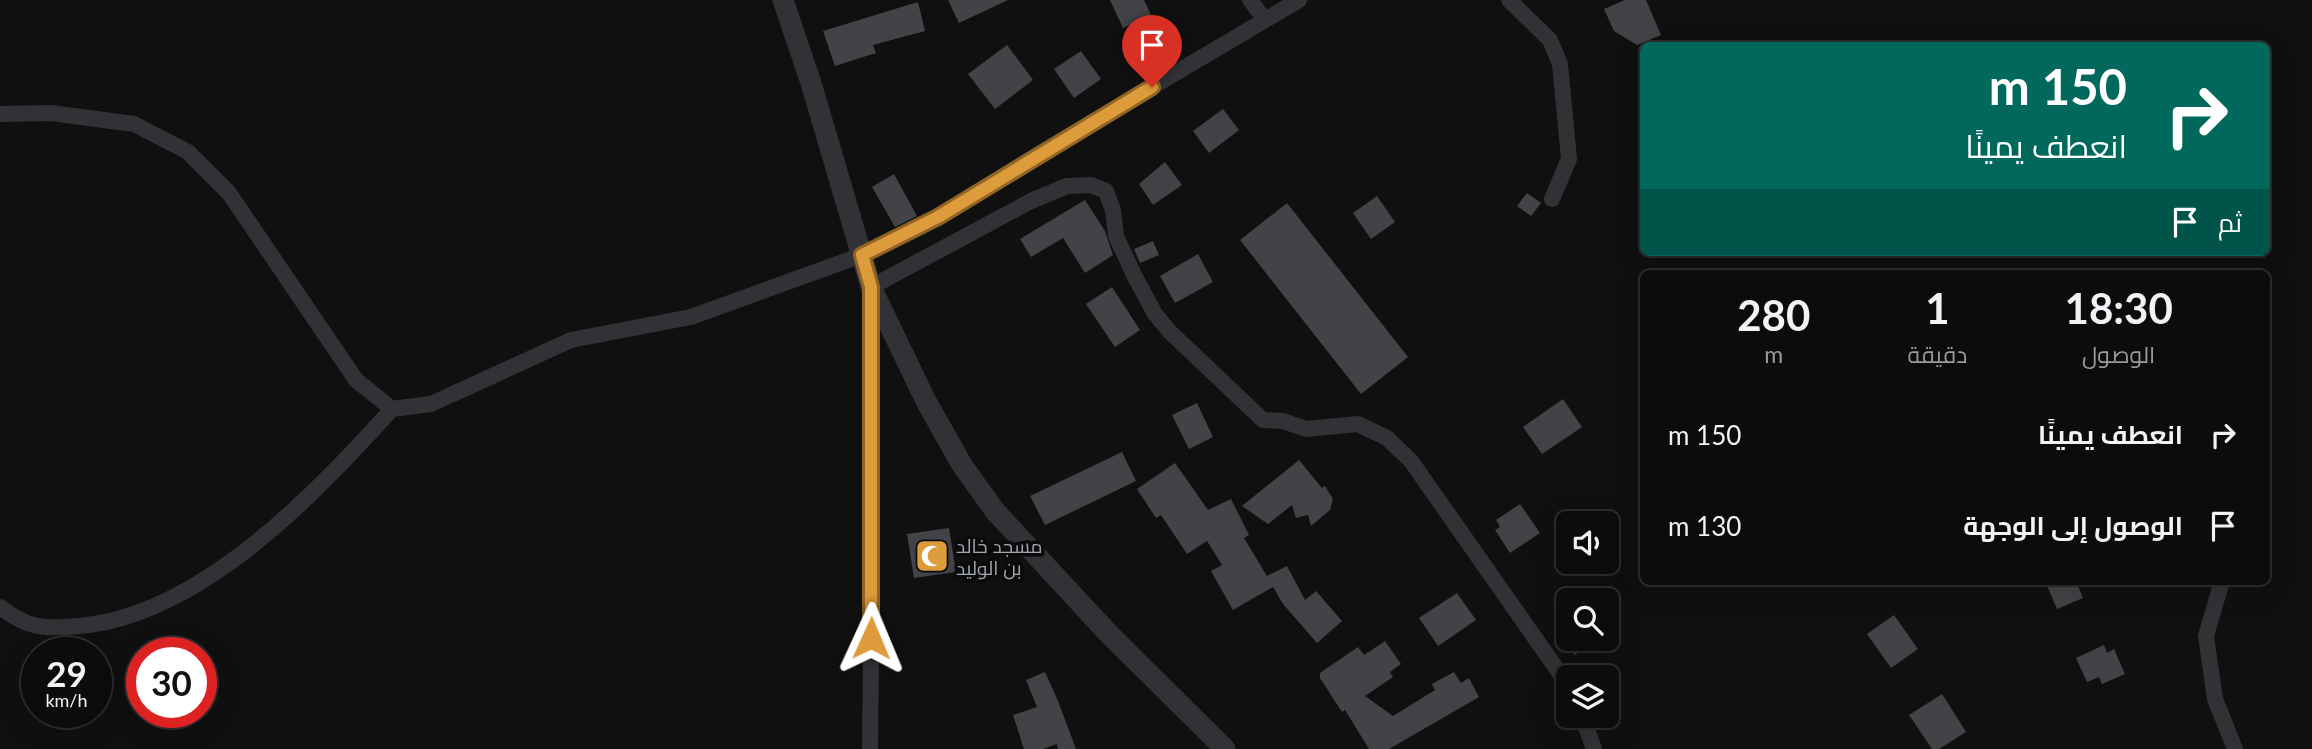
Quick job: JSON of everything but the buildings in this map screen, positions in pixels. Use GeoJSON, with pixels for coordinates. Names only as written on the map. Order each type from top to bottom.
{"type":"FeatureCollection","features":[{"type":"Feature","properties":{"kind":"street"},"geometry":{"type":"LineString","coordinates":[[783,0],[811,83],[871,287],[926,401],[962,465],[995,511],[1108,633],[1225,749]]}},
{"type":"Feature","properties":{"kind":"street"},"geometry":{"type":"LineString","coordinates":[[1250,0],[1265,20]]}},
{"type":"Feature","properties":{"kind":"street"},"geometry":{"type":"LineString","coordinates":[[0,607],[26,624],[51,628],[98,624],[145,611],[208,579],[278,523],[335,472],[392,409],[431,404],[571,340],[691,317],[862,255],[938,217],[1040,153],[1300,0]]}},
{"type":"Feature","properties":{"kind":"street"},"geometry":{"type":"LineString","coordinates":[[1509,0],[1550,40],[1560,64],[1569,159],[1552,199]]}},
{"type":"Feature","properties":{"kind":"street"},"geometry":{"type":"LineString","coordinates":[[0,114],[51,113],[134,124],[188,152],[229,193],[356,380],[392,409]]}},
{"type":"Feature","properties":{"kind":"street"},"geometry":{"type":"LineString","coordinates":[[871,287],[1031,201],[1067,186],[1091,185],[1106,191],[1113,210],[1116,236],[1130,267],[1156,314],[1170,332],[1263,420],[1283,421],[1306,429],[1358,424],[1387,438],[1411,461],[1556,667]]}},
{"type":"Feature","properties":{"kind":"street"},"geometry":{"type":"LineString","coordinates":[[870,749],[871,287]]}},
{"type":"Feature","properties":{"kind":"street"},"geometry":{"type":"LineString","coordinates":[[2221,585],[2206,636],[2215,699],[2235,749]]}},
{"type":"Feature","properties":{"kind":"street"},"geometry":{"type":"LineString","coordinates":[[1586,728],[1594,749]]}},
{"type":"Feature","properties":{"kind":"place","name":"مسجد خالد بن الوليد"},"geometry":{"type":"Point","coordinates":[932,556]}},
{"type":"Feature","properties":{"kind":"route"},"geometry":{"type":"LineString","coordinates":[[871,638],[871,287],[862,255],[938,217],[1152,87]]}}]}
